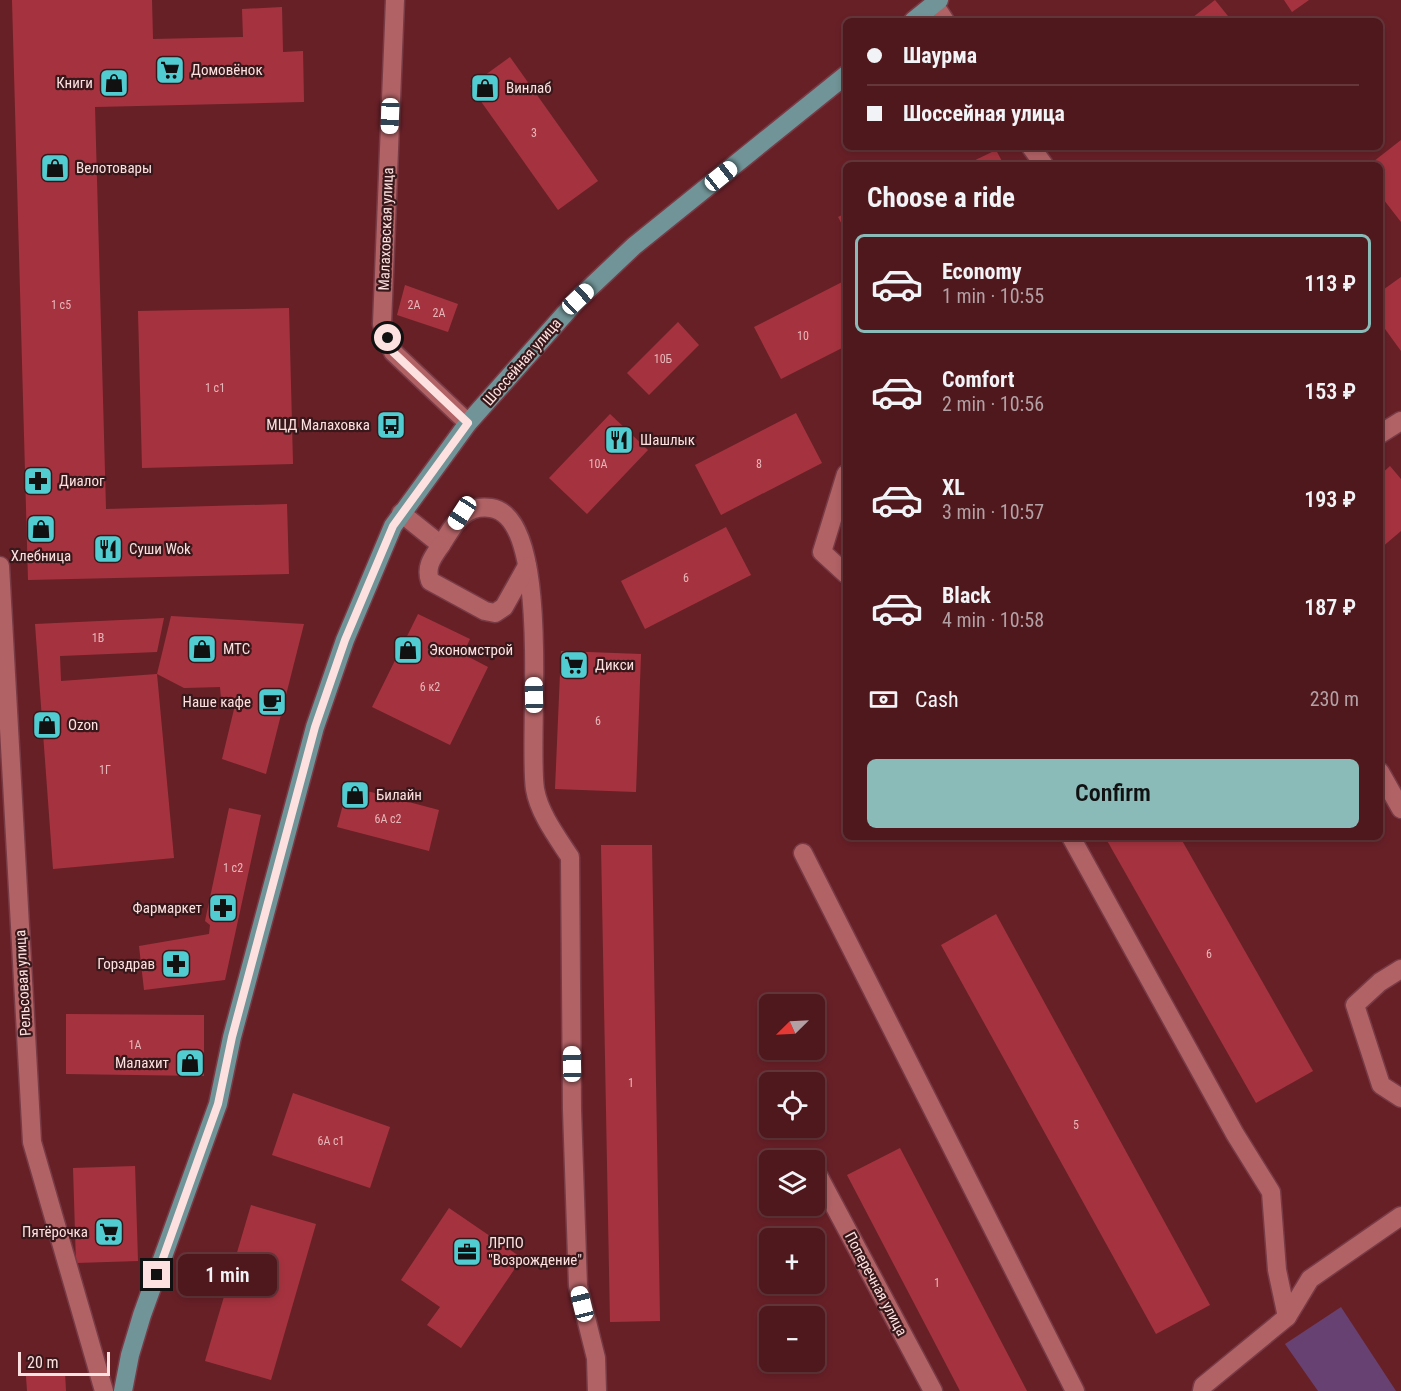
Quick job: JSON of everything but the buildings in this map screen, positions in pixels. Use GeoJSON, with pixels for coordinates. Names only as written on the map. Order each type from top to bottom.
{"type":"FeatureCollection","features":[{"type":"Feature","properties":{"kind":"main road"},"geometry":{"type":"LineString","coordinates":[[917,18],[937,2]]}},
{"type":"Feature","properties":{"kind":"main road","name":"Шоссейная улица"},"geometry":{"type":"LineString","coordinates":[[123,1391],[130,1355],[142,1315],[218,1104],[232,1037],[315,727],[345,640],[381,549],[401,513],[468,423],[578,299],[634,246],[843,77]]}},
{"type":"Feature","properties":{"kind":"street","name":"Малаховская улица"},"geometry":{"type":"LineString","coordinates":[[395,0],[382,324],[393,352],[468,423]]}},
{"type":"Feature","properties":{"kind":"street"},"geometry":{"type":"LineString","coordinates":[[937,2],[944,18]]}},
{"type":"Feature","properties":{"kind":"street"},"geometry":{"type":"LineString","coordinates":[[1383,432],[1401,421]]}},
{"type":"Feature","properties":{"kind":"street"},"geometry":{"type":"LineString","coordinates":[[843,484],[822,552],[843,571]]}},
{"type":"Feature","properties":{"kind":"street"},"geometry":{"type":"LineString","coordinates":[[527,567],[504,607],[495,613],[484,611],[430,581],[427,572],[430,562],[462,513],[476,507],[494,508],[514,524],[527,567],[531,581],[535,789],[550,827],[570,857],[572,1110],[578,1286],[596,1358],[597,1391]]}},
{"type":"Feature","properties":{"kind":"street"},"geometry":{"type":"LineString","coordinates":[[401,513],[441,545]]}},
{"type":"Feature","properties":{"kind":"street","name":"Рельсовая улица"},"geometry":{"type":"LineString","coordinates":[[0,566],[32,1142],[104,1391]]}},
{"type":"Feature","properties":{"kind":"street"},"geometry":{"type":"LineString","coordinates":[[1383,777],[1401,809]]}},
{"type":"Feature","properties":{"kind":"street"},"geometry":{"type":"LineString","coordinates":[[1073,840],[1235,1134],[1271,1192],[1277,1270],[1287,1317]]}},
{"type":"Feature","properties":{"kind":"street"},"geometry":{"type":"LineString","coordinates":[[803,854],[1075,1391]]}},
{"type":"Feature","properties":{"kind":"street"},"geometry":{"type":"LineString","coordinates":[[1401,969],[1380,982],[1355,1005],[1381,1085],[1401,1098]]}},
{"type":"Feature","properties":{"kind":"street","name":"Поперечная улица"},"geometry":{"type":"LineString","coordinates":[[825,1188],[933,1391]]}},
{"type":"Feature","properties":{"kind":"street"},"geometry":{"type":"LineString","coordinates":[[1202,1391],[1203,1386],[1287,1317],[1310,1279],[1401,1216]]}},
{"type":"Feature","properties":{"kind":"shaded area"},"geometry":{"type":"Polygon","coordinates":[[[1341,1307],[1396,1391],[1318,1391],[1285,1344],[1341,1307]]]}},
{"type":"Feature","properties":{"kind":"place","name":"Домовёнок"},"geometry":{"type":"Point","coordinates":[170,70]}},
{"type":"Feature","properties":{"kind":"place","name":"Книги"},"geometry":{"type":"Point","coordinates":[114,83]}},
{"type":"Feature","properties":{"kind":"place","name":"Винлаб"},"geometry":{"type":"Point","coordinates":[485,88]}},
{"type":"Feature","properties":{"kind":"place","name":"Велотовары"},"geometry":{"type":"Point","coordinates":[55,168]}},
{"type":"Feature","properties":{"kind":"place","name":"МЦД Малаховка"},"geometry":{"type":"Point","coordinates":[391,425]}},
{"type":"Feature","properties":{"kind":"place","name":"Шашлык"},"geometry":{"type":"Point","coordinates":[619,440]}},
{"type":"Feature","properties":{"kind":"place","name":"Диалог"},"geometry":{"type":"Point","coordinates":[38,481]}},
{"type":"Feature","properties":{"kind":"place","name":"Хлебница"},"geometry":{"type":"Point","coordinates":[41,529]}},
{"type":"Feature","properties":{"kind":"place","name":"Суши Wok"},"geometry":{"type":"Point","coordinates":[108,549]}},
{"type":"Feature","properties":{"kind":"place","name":"МТС"},"geometry":{"type":"Point","coordinates":[202,649]}},
{"type":"Feature","properties":{"kind":"place","name":"Экономстрой"},"geometry":{"type":"Point","coordinates":[408,650]}},
{"type":"Feature","properties":{"kind":"place","name":"Дикси"},"geometry":{"type":"Point","coordinates":[574,665]}},
{"type":"Feature","properties":{"kind":"place","name":"Наше кафе"},"geometry":{"type":"Point","coordinates":[272,702]}},
{"type":"Feature","properties":{"kind":"place","name":"Ozon"},"geometry":{"type":"Point","coordinates":[47,725]}},
{"type":"Feature","properties":{"kind":"place","name":"Билайн"},"geometry":{"type":"Point","coordinates":[355,795]}},
{"type":"Feature","properties":{"kind":"place","name":"Фармаркет"},"geometry":{"type":"Point","coordinates":[223,908]}},
{"type":"Feature","properties":{"kind":"place","name":"Горздрав"},"geometry":{"type":"Point","coordinates":[176,964]}},
{"type":"Feature","properties":{"kind":"place","name":"Малахит"},"geometry":{"type":"Point","coordinates":[190,1063]}},
{"type":"Feature","properties":{"kind":"place","name":"Пятёрочка"},"geometry":{"type":"Point","coordinates":[109,1232]}},
{"type":"Feature","properties":{"kind":"place","name":"ЛРПО \"Возрождение\""},"geometry":{"type":"Point","coordinates":[467,1252]}},
{"type":"Feature","properties":{"kind":"route"},"geometry":{"type":"LineString","coordinates":[[157,1275],[218,1104],[232,1037],[315,727],[345,640],[381,549],[393,526],[468,423],[393,352],[388,338]]}}]}
